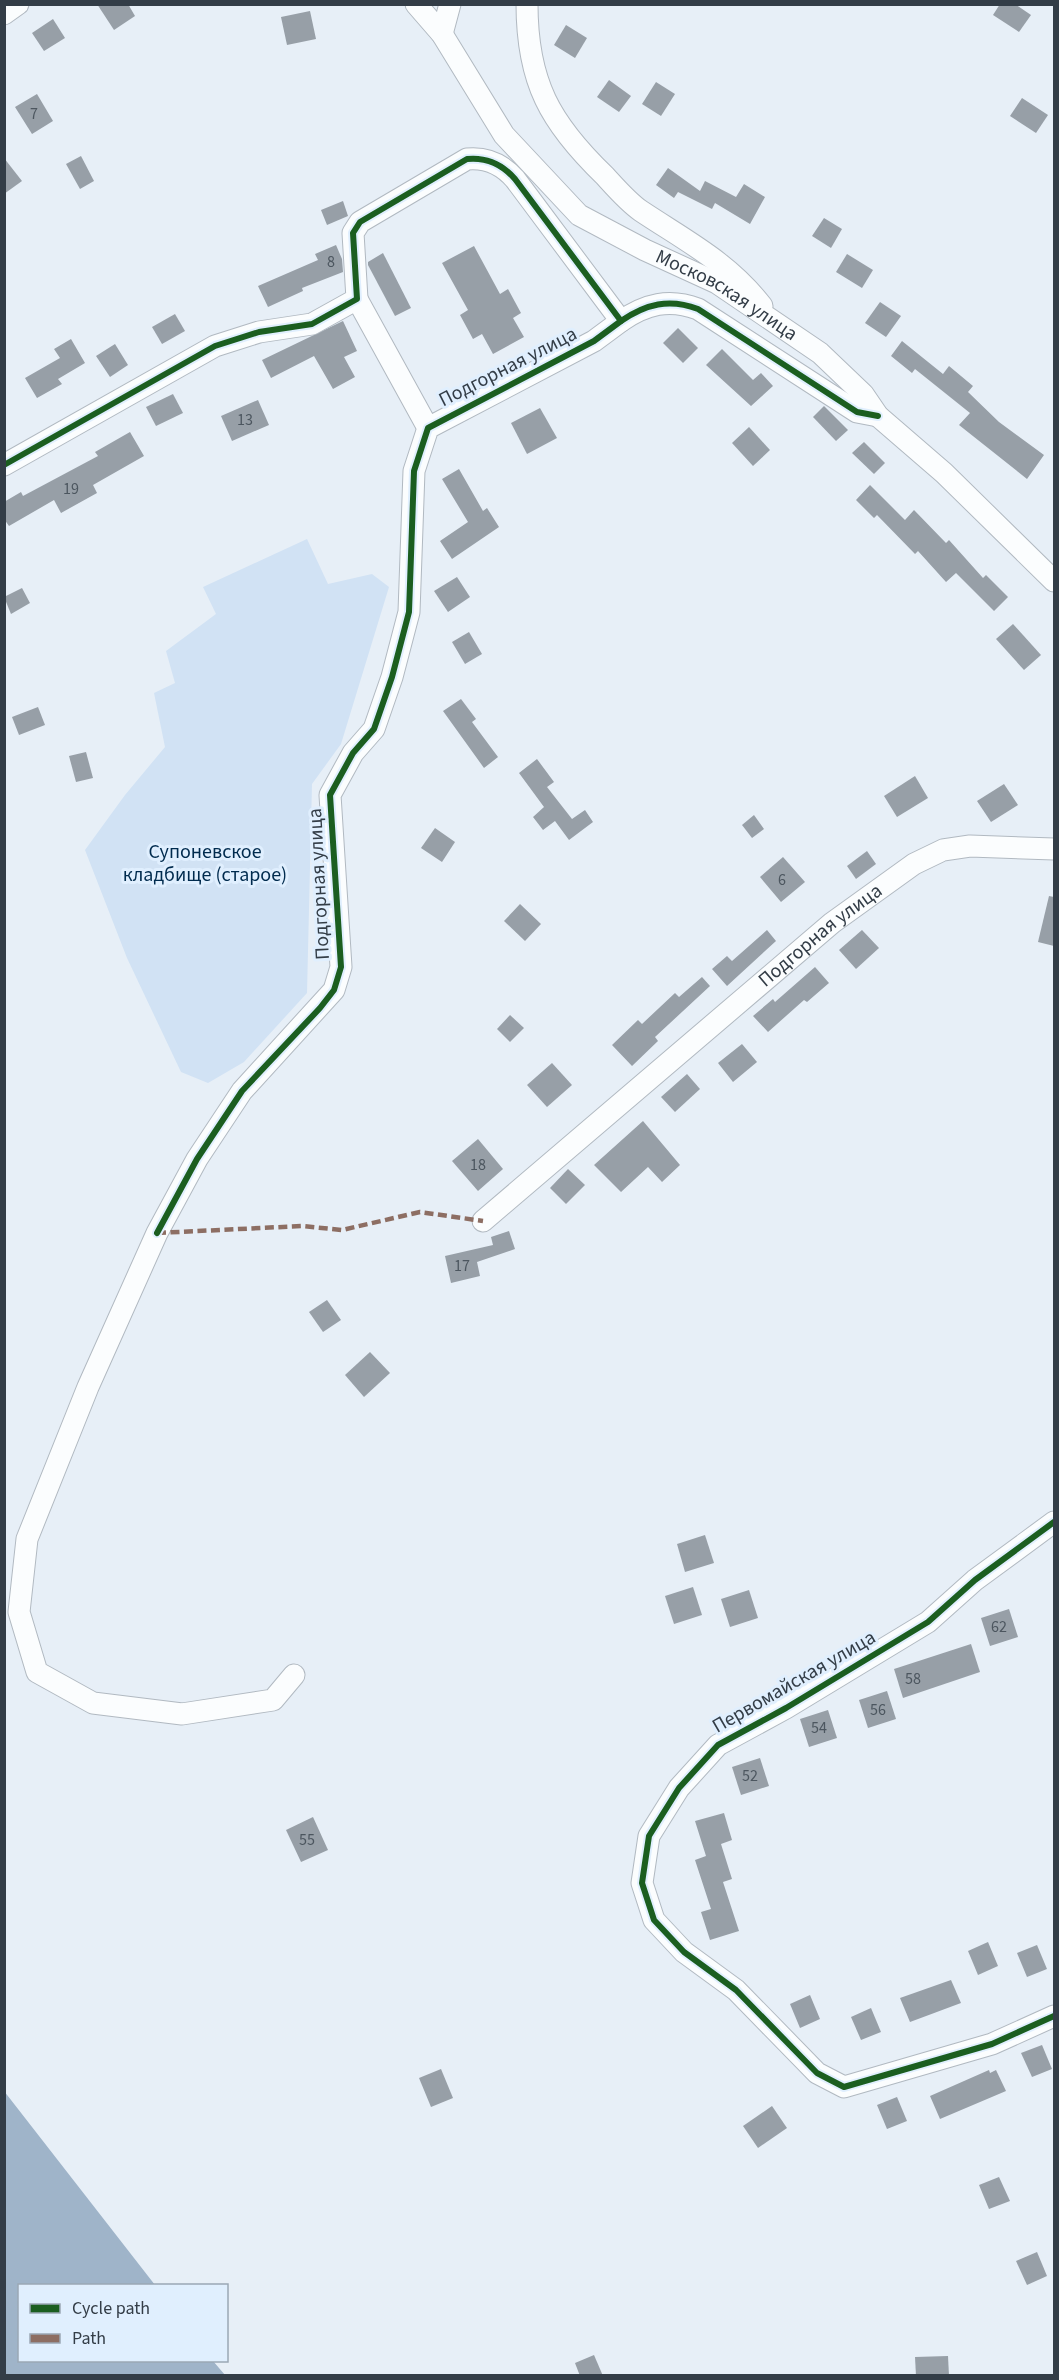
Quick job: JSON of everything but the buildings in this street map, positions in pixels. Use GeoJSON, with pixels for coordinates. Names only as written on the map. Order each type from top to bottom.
{"type":"FeatureCollection","features":[{"type":"Feature","properties":{"kind":"street"},"geometry":{"type":"LineString","coordinates":[[4,14],[18,4]]}},
{"type":"Feature","properties":{"kind":"street","name":"Московская улица"},"geometry":{"type":"LineString","coordinates":[[416,4],[442,34],[504,135],[579,215],[645,250],[717,283],[820,353],[863,394],[878,416],[944,472],[1054,581]]}},
{"type":"Feature","properties":{"kind":"street"},"geometry":{"type":"LineString","coordinates":[[442,34],[450,4]]}},
{"type":"Feature","properties":{"kind":"street"},"geometry":{"type":"LineString","coordinates":[[527,4],[527,38],[536,84],[556,120],[589,160],[639,210],[679,233],[743,281],[774,322]]}},
{"type":"Feature","properties":{"kind":"street"},"geometry":{"type":"LineString","coordinates":[[428,428],[357,299],[353,233],[360,222],[467,159],[480,158],[506,169],[621,321]]}},
{"type":"Feature","properties":{"kind":"street"},"geometry":{"type":"LineString","coordinates":[[4,465],[215,346],[260,332],[312,324],[357,299]]}},
{"type":"Feature","properties":{"kind":"street","name":"Подгорная улица"},"geometry":{"type":"LineString","coordinates":[[294,1675],[273,1700],[182,1714],[93,1703],[37,1672],[19,1612],[27,1539],[88,1388],[157,1233],[197,1159],[242,1090],[334,990],[341,967],[330,795],[353,753],[374,729],[392,677],[409,612],[414,471],[428,428],[594,341],[642,308],[658,303],[680,302],[698,309],[857,412],[878,416]]}},
{"type":"Feature","properties":{"kind":"street","name":"Подгорная улица"},"geometry":{"type":"LineString","coordinates":[[483,1221],[832,923],[914,864],[943,850],[970,846],[1054,849]]}},
{"type":"Feature","properties":{"kind":"street","name":"Первомайская улица"},"geometry":{"type":"LineString","coordinates":[[1054,1522],[975,1580],[928,1622],[786,1708],[718,1744],[679,1788],[649,1836],[642,1882],[654,1920],[684,1952],[736,1990],[817,2073],[844,2087],[992,2044],[1054,2016]]}},
{"type":"Feature","properties":{"kind":"green space","name":"Супоневское кладбище (старое)"},"geometry":{"type":"Polygon","coordinates":[[[307,539],[328,584],[372,574],[389,587],[341,744],[312,784],[307,993],[244,1062],[208,1083],[181,1072],[127,958],[85,850],[125,795],[165,747],[154,693],[175,683],[166,651],[216,614],[203,587],[307,539]]]}},
{"type":"Feature","properties":{"kind":"shaded area"},"geometry":{"type":"Polygon","coordinates":[[[4,2091],[154,2284],[18,2284],[18,2362],[214,2362],[225,2375],[5,2375],[4,2091]]]}},
{"type":"Feature","properties":{"kind":"marked path"},"geometry":{"type":"LineString","coordinates":[[157,1233],[302,1226],[342,1230],[420,1212],[483,1221]]}},
{"type":"Feature","properties":{"kind":"cycle path"},"geometry":{"type":"LineString","coordinates":[[4,465],[215,346],[259,332],[312,324],[357,299],[353,233],[360,222],[467,159],[488,160],[515,179],[621,321],[640,310],[658,304],[677,304],[698,309],[857,412],[878,416]]}},
{"type":"Feature","properties":{"kind":"cycle path"},"geometry":{"type":"LineString","coordinates":[[157,1233],[197,1159],[242,1091],[334,990],[341,967],[330,795],[353,753],[374,729],[392,677],[409,612],[414,471],[428,428],[594,341],[621,321]]}},
{"type":"Feature","properties":{"kind":"cycle path"},"geometry":{"type":"LineString","coordinates":[[1054,1522],[975,1580],[928,1622],[786,1708],[718,1745],[679,1788],[649,1836],[642,1883],[654,1920],[684,1952],[736,1990],[817,2073],[844,2087],[992,2044],[1054,2016]]}}]}
